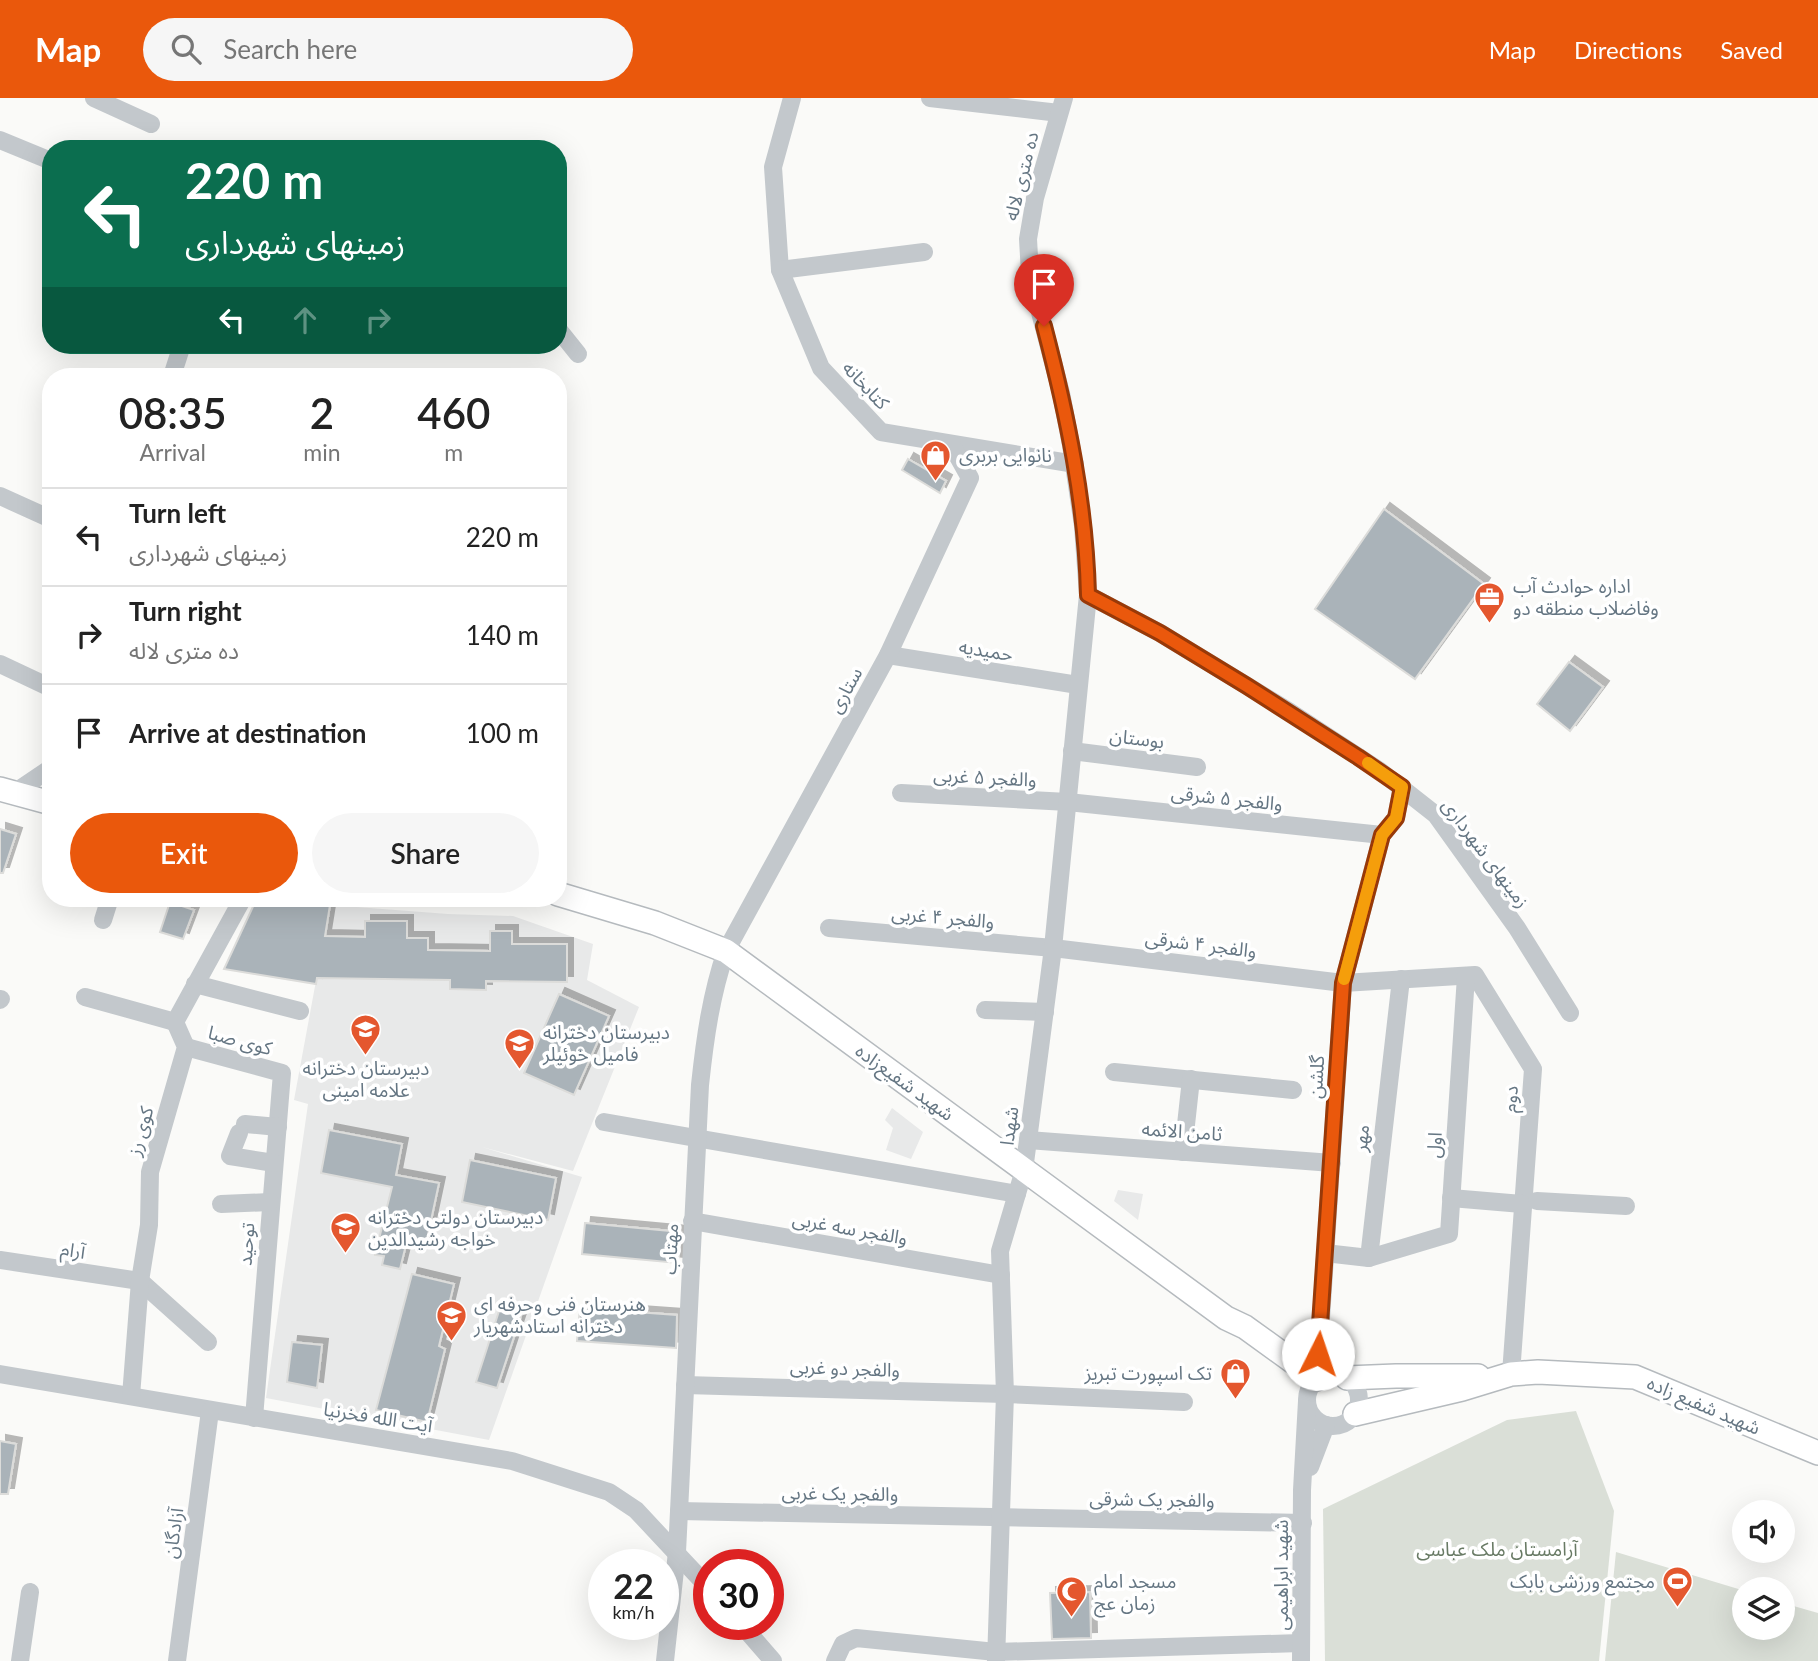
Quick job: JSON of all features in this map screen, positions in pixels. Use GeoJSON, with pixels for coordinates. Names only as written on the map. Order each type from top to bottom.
{"type":"FeatureCollection","features":[{"type":"Feature","properties":{"kind":"main road"},"geometry":{"type":"LineString","coordinates":[[7,791],[42,801]]}},
{"type":"Feature","properties":{"kind":"main road","name":"شهید شفیع‌زاده"},"geometry":{"type":"LineString","coordinates":[[567,897],[655,923],[726,951],[1226,1318],[1245,1327],[1311,1390]]}},
{"type":"Feature","properties":{"kind":"main road","name":"شهید شفیع زاده"},"geometry":{"type":"LineString","coordinates":[[1347,1378],[1538,1372],[1635,1377],[1818,1453]]}},
{"type":"Feature","properties":{"kind":"main road","name":"شهید شفیع زاده"},"geometry":{"type":"LineString","coordinates":[[1355,1414],[1428,1398],[1506,1375]]}},
{"type":"Feature","properties":{"kind":"street"},"geometry":{"type":"LineString","coordinates":[[93,98],[151,124]]}},
{"type":"Feature","properties":{"kind":"street","name":"کتابخانه"},"geometry":{"type":"LineString","coordinates":[[792,98],[773,167],[780,270],[821,368],[881,432],[1075,464]]}},
{"type":"Feature","properties":{"kind":"street"},"geometry":{"type":"LineString","coordinates":[[930,98],[1061,105]]}},
{"type":"Feature","properties":{"kind":"street","name":"ده متری لاله"},"geometry":{"type":"LineString","coordinates":[[1061,105],[1035,198],[1028,239],[1030,274],[1061,393],[1075,464],[1088,595]]}},
{"type":"Feature","properties":{"kind":"street"},"geometry":{"type":"LineString","coordinates":[[0,140],[42,157]]}},
{"type":"Feature","properties":{"kind":"street"},"geometry":{"type":"LineString","coordinates":[[780,270],[924,252]]}},
{"type":"Feature","properties":{"kind":"street"},"geometry":{"type":"LineString","coordinates":[[567,340],[578,354]]}},
{"type":"Feature","properties":{"kind":"street","name":"ستاری"},"geometry":{"type":"LineString","coordinates":[[726,951],[888,655],[970,478],[951,443]]}},
{"type":"Feature","properties":{"kind":"street"},"geometry":{"type":"LineString","coordinates":[[0,496],[42,515]]}},
{"type":"Feature","properties":{"kind":"street","name":"شهدا"},"geometry":{"type":"LineString","coordinates":[[996,1657],[1005,1394],[1000,1251],[1024,1170],[1053,948],[1088,595]]}},
{"type":"Feature","properties":{"kind":"street","name":"زمینهای شهرداری"},"geometry":{"type":"LineString","coordinates":[[1088,595],[1160,633],[1279,705],[1402,787],[1436,814],[1517,928],[1570,1013]]}},
{"type":"Feature","properties":{"kind":"street","name":"حمیدیه"},"geometry":{"type":"LineString","coordinates":[[888,655],[1078,685]]}},
{"type":"Feature","properties":{"kind":"street"},"geometry":{"type":"LineString","coordinates":[[0,664],[42,684]]}},
{"type":"Feature","properties":{"kind":"street","name":"بوستان"},"geometry":{"type":"LineString","coordinates":[[1072,751],[1197,767]]}},
{"type":"Feature","properties":{"kind":"street"},"geometry":{"type":"LineString","coordinates":[[7,791],[42,773]]}},
{"type":"Feature","properties":{"kind":"street","name":"گلشن"},"geometry":{"type":"LineString","coordinates":[[1311,1390],[1325,1253],[1343,983],[1382,835],[1396,818],[1402,787]]}},
{"type":"Feature","properties":{"kind":"street","name":"والفجر ۵ غربی"},"geometry":{"type":"LineString","coordinates":[[901,793],[1068,802]]}},
{"type":"Feature","properties":{"kind":"street","name":"والفجر ۵ شرقی"},"geometry":{"type":"LineString","coordinates":[[1068,802],[1382,835]]}},
{"type":"Feature","properties":{"kind":"street"},"geometry":{"type":"LineString","coordinates":[[103,919],[107,907]]}},
{"type":"Feature","properties":{"kind":"street"},"geometry":{"type":"LineString","coordinates":[[175,1022],[238,907]]}},
{"type":"Feature","properties":{"kind":"street","name":"والفجر ۴ غربی"},"geometry":{"type":"LineString","coordinates":[[829,928],[1053,948]]}},
{"type":"Feature","properties":{"kind":"street","name":"والفجر ۴ شرقی"},"geometry":{"type":"LineString","coordinates":[[1053,948],[1343,983]]}},
{"type":"Feature","properties":{"kind":"street","name":"مهتاب"},"geometry":{"type":"LineString","coordinates":[[677,1549],[696,1139],[706,1031],[714,987],[726,951]]}},
{"type":"Feature","properties":{"kind":"street","name":"دوم"},"geometry":{"type":"LineString","coordinates":[[1466,976],[1475,975],[1533,1069],[1530,1203],[1506,1375]]}},
{"type":"Feature","properties":{"kind":"street"},"geometry":{"type":"LineString","coordinates":[[1343,983],[1466,976]]}},
{"type":"Feature","properties":{"kind":"street","name":"اول"},"geometry":{"type":"LineString","coordinates":[[1369,1258],[1449,1234],[1466,976]]}},
{"type":"Feature","properties":{"kind":"street","name":"مهر"},"geometry":{"type":"LineString","coordinates":[[1369,1258],[1401,979]]}},
{"type":"Feature","properties":{"kind":"street"},"geometry":{"type":"LineString","coordinates":[[195,984],[300,1011]]}},
{"type":"Feature","properties":{"kind":"street"},"geometry":{"type":"LineString","coordinates":[[85,997],[175,1022]]}},
{"type":"Feature","properties":{"kind":"street"},"geometry":{"type":"LineString","coordinates":[[985,1010],[1045,1012]]}},
{"type":"Feature","properties":{"kind":"street"},"geometry":{"type":"LineString","coordinates":[[175,1022],[186,1047]]}},
{"type":"Feature","properties":{"kind":"street","name":"کوی صبا"},"geometry":{"type":"LineString","coordinates":[[186,1047],[282,1073]]}},
{"type":"Feature","properties":{"kind":"street","name":"کوی رز"},"geometry":{"type":"LineString","coordinates":[[131,1396],[140,1281],[149,1225],[150,1172],[186,1047]]}},
{"type":"Feature","properties":{"kind":"street"},"geometry":{"type":"LineString","coordinates":[[1114,1072],[1293,1090]]}},
{"type":"Feature","properties":{"kind":"street","name":"توحید"},"geometry":{"type":"LineString","coordinates":[[254,1418],[282,1073]]}},
{"type":"Feature","properties":{"kind":"street"},"geometry":{"type":"LineString","coordinates":[[1183,1152],[1191,1079]]}},
{"type":"Feature","properties":{"kind":"street"},"geometry":{"type":"LineString","coordinates":[[604,1122],[1017,1194]]}},
{"type":"Feature","properties":{"kind":"street"},"geometry":{"type":"LineString","coordinates":[[274,1163],[230,1156],[242,1129],[278,1127]]}},
{"type":"Feature","properties":{"kind":"street","name":"ثامن الائمه"},"geometry":{"type":"LineString","coordinates":[[1028,1140],[1332,1163]]}},
{"type":"Feature","properties":{"kind":"street"},"geometry":{"type":"LineString","coordinates":[[1451,1198],[1626,1206]]}},
{"type":"Feature","properties":{"kind":"street"},"geometry":{"type":"LineString","coordinates":[[221,1204],[270,1202]]}},
{"type":"Feature","properties":{"kind":"street","name":"والفجر سه غربی"},"geometry":{"type":"LineString","coordinates":[[692,1221],[1001,1275]]}},
{"type":"Feature","properties":{"kind":"street"},"geometry":{"type":"LineString","coordinates":[[1325,1253],[1369,1258]]}},
{"type":"Feature","properties":{"kind":"street","name":"آرام"},"geometry":{"type":"LineString","coordinates":[[0,1260],[140,1281]]}},
{"type":"Feature","properties":{"kind":"street"},"geometry":{"type":"LineString","coordinates":[[140,1281],[208,1342]]}},
{"type":"Feature","properties":{"kind":"street","name":"آیت الله فخرنیا"},"geometry":{"type":"LineString","coordinates":[[0,1374],[512,1461],[609,1492],[636,1510],[674,1549]]}},
{"type":"Feature","properties":{"kind":"street"},"geometry":{"type":"LineString","coordinates":[[1332,1374],[1347,1378],[1353,1384],[1359,1399],[1351,1419],[1339,1425],[1326,1425],[1312,1416],[1311,1390],[1332,1374]]}},
{"type":"Feature","properties":{"kind":"street","name":"والفجر دو غربی"},"geometry":{"type":"LineString","coordinates":[[685,1385],[1184,1402]]}},
{"type":"Feature","properties":{"kind":"street","name":"شهید ابراهیمی"},"geometry":{"type":"LineString","coordinates":[[1301,1652],[1302,1490],[1311,1390]]}},
{"type":"Feature","properties":{"kind":"street","name":"آزادگان"},"geometry":{"type":"LineString","coordinates":[[177,1661],[211,1411]]}},
{"type":"Feature","properties":{"kind":"street","name":"شهید ابراهیمی"},"geometry":{"type":"LineString","coordinates":[[1302,1490],[1326,1425]]}},
{"type":"Feature","properties":{"kind":"street","name":"والفجر یک غربی"},"geometry":{"type":"LineString","coordinates":[[679,1511],[1000,1517]]}},
{"type":"Feature","properties":{"kind":"street","name":"والفجر یک شرقی"},"geometry":{"type":"LineString","coordinates":[[1000,1517],[1303,1523]]}},
{"type":"Feature","properties":{"kind":"street","name":"آیت الله فخرنیا"},"geometry":{"type":"LineString","coordinates":[[679,1554],[693,1570]]}},
{"type":"Feature","properties":{"kind":"street"},"geometry":{"type":"LineString","coordinates":[[20,1661],[30,1592]]}},
{"type":"Feature","properties":{"kind":"street"},"geometry":{"type":"LineString","coordinates":[[835,1661],[843,1644],[856,1639],[996,1657],[1301,1652]]}},
{"type":"Feature","properties":{"kind":"street","name":"مهتاب"},"geometry":{"type":"LineString","coordinates":[[665,1661],[667,1640]]}},
{"type":"Feature","properties":{"kind":"street"},"geometry":{"type":"LineString","coordinates":[[755,1640],[773,1661]]}},
{"type":"Feature","properties":{"kind":"shaded area"},"geometry":{"type":"Polygon","coordinates":[[[330,907],[513,916],[593,944],[587,980],[639,1007],[573,1171],[482,1147],[582,1177],[489,1440],[266,1398],[308,1104],[294,1100],[330,907]]]}},
{"type":"Feature","properties":{"kind":"shaded area"},"geometry":{"type":"Polygon","coordinates":[[[892,1108],[923,1132],[911,1159],[886,1150],[893,1128],[885,1120],[892,1108]]]}},
{"type":"Feature","properties":{"kind":"shaded area"},"geometry":{"type":"Polygon","coordinates":[[[1118,1190],[1143,1194],[1138,1220],[1114,1201],[1118,1190]]]}},
{"type":"Feature","properties":{"kind":"green space","name":"آرامستان ملک عباسی"},"geometry":{"type":"Polygon","coordinates":[[[1576,1411],[1614,1511],[1599,1661],[1325,1661],[1323,1509],[1507,1420],[1576,1411]]]}},
{"type":"Feature","properties":{"kind":"green space","name":"مجتمع ورزشی بابک"},"geometry":{"type":"Polygon","coordinates":[[[1616,1552],[1732,1587],[1732,1640],[1795,1640],[1795,1606],[1818,1613],[1818,1661],[1605,1661],[1616,1552]]]}},
{"type":"Feature","properties":{"kind":"building"},"geometry":{"type":"Polygon","coordinates":[[[908,459],[946,481],[940,493],[902,470],[908,459]]]}},
{"type":"Feature","properties":{"kind":"building"},"geometry":{"type":"Polygon","coordinates":[[[1384,509],[1484,584],[1415,679],[1315,609],[1384,509]]]}},
{"type":"Feature","properties":{"kind":"building"},"geometry":{"type":"Polygon","coordinates":[[[1569,662],[1603,687],[1570,731],[1537,704],[1569,662]]]}},
{"type":"Feature","properties":{"kind":"building"},"geometry":{"type":"Polygon","coordinates":[[[0,829],[16,834],[3,873],[0,873],[0,829]]]}},
{"type":"Feature","properties":{"kind":"building"},"geometry":{"type":"Polygon","coordinates":[[[168,907],[194,910],[183,939],[160,932],[168,907]]]}},
{"type":"Feature","properties":{"kind":"building"},"geometry":{"type":"Polygon","coordinates":[[[253,907],[330,907],[325,936],[365,937],[365,921],[407,921],[407,938],[428,938],[428,950],[490,951],[490,931],[512,931],[512,944],[567,944],[567,982],[486,981],[486,990],[450,989],[450,980],[317,978],[316,984],[224,969],[253,907]]]}},
{"type":"Feature","properties":{"kind":"building"},"geometry":{"type":"Polygon","coordinates":[[[559,994],[609,1016],[574,1095],[524,1073],[559,994]]]}},
{"type":"Feature","properties":{"kind":"building"},"geometry":{"type":"Polygon","coordinates":[[[329,1130],[402,1144],[396,1175],[439,1183],[426,1244],[407,1241],[400,1269],[382,1265],[384,1256],[375,1255],[392,1187],[321,1173],[329,1130]]]}},
{"type":"Feature","properties":{"kind":"building"},"geometry":{"type":"Polygon","coordinates":[[[470,1160],[556,1178],[548,1220],[462,1202],[470,1160]]]}},
{"type":"Feature","properties":{"kind":"building"},"geometry":{"type":"Polygon","coordinates":[[[585,1223],[681,1232],[678,1263],[582,1254],[585,1223]]]}},
{"type":"Feature","properties":{"kind":"building"},"geometry":{"type":"Polygon","coordinates":[[[412,1274],[454,1284],[439,1346],[445,1349],[427,1422],[376,1410],[412,1274]]]}},
{"type":"Feature","properties":{"kind":"building"},"geometry":{"type":"Polygon","coordinates":[[[500,1308],[521,1316],[497,1388],[476,1382],[500,1308]]]}},
{"type":"Feature","properties":{"kind":"building"},"geometry":{"type":"Polygon","coordinates":[[[580,1308],[677,1315],[676,1348],[577,1341],[580,1308]]]}},
{"type":"Feature","properties":{"kind":"building"},"geometry":{"type":"Polygon","coordinates":[[[292,1342],[322,1345],[317,1388],[287,1382],[292,1342]]]}},
{"type":"Feature","properties":{"kind":"building"},"geometry":{"type":"Polygon","coordinates":[[[0,1441],[16,1444],[8,1494],[0,1494],[0,1441]]]}},
{"type":"Feature","properties":{"kind":"building","name":"مسجد امام زمان عج"},"geometry":{"type":"Polygon","coordinates":[[[1090,1592],[1091,1638],[1052,1639],[1050,1593],[1090,1592]]]}},
{"type":"Feature","properties":{"kind":"slow traffic"},"geometry":{"type":"LineString","coordinates":[[1344,979],[1382,835],[1396,818],[1402,787],[1368,763]]}},
{"type":"Feature","properties":{"kind":"place","name":"نانوایی بربری"},"geometry":{"type":"Point","coordinates":[936,482]}},
{"type":"Feature","properties":{"kind":"place","name":"اداره حوادث آب وفاضلاب منطقه دو"},"geometry":{"type":"Point","coordinates":[1490,624]}},
{"type":"Feature","properties":{"kind":"place","name":"دبیرستان دخترانه علامه امینی"},"geometry":{"type":"Point","coordinates":[366,1056]}},
{"type":"Feature","properties":{"kind":"place","name":"دبیرستان دخترانه فامیل خوئیلر"},"geometry":{"type":"Point","coordinates":[520,1070]}},
{"type":"Feature","properties":{"kind":"place","name":"دبیرستان دولتی دخترانه خواجه رشیدالدین"},"geometry":{"type":"Point","coordinates":[345,1255]}},
{"type":"Feature","properties":{"kind":"place","name":"هنرستان فنی وحرفه ای دخترانه استادشهریار"},"geometry":{"type":"Point","coordinates":[451,1342]}},
{"type":"Feature","properties":{"kind":"place","name":"تک اسپورت تبریز"},"geometry":{"type":"Point","coordinates":[1235,1400]}},
{"type":"Feature","properties":{"kind":"place","name":"مجتمع ورزشی بابک"},"geometry":{"type":"Point","coordinates":[1678,1608]}},
{"type":"Feature","properties":{"kind":"place","name":"مسجد امام زمان عج"},"geometry":{"type":"Point","coordinates":[1071,1619]}},
{"type":"Feature","properties":{"kind":"route"},"geometry":{"type":"LineString","coordinates":[[1044,326],[1072,444],[1081,507],[1088,595],[1160,633],[1290,712],[1402,787],[1396,818],[1382,835],[1343,983],[1318,1354]]}}]}
